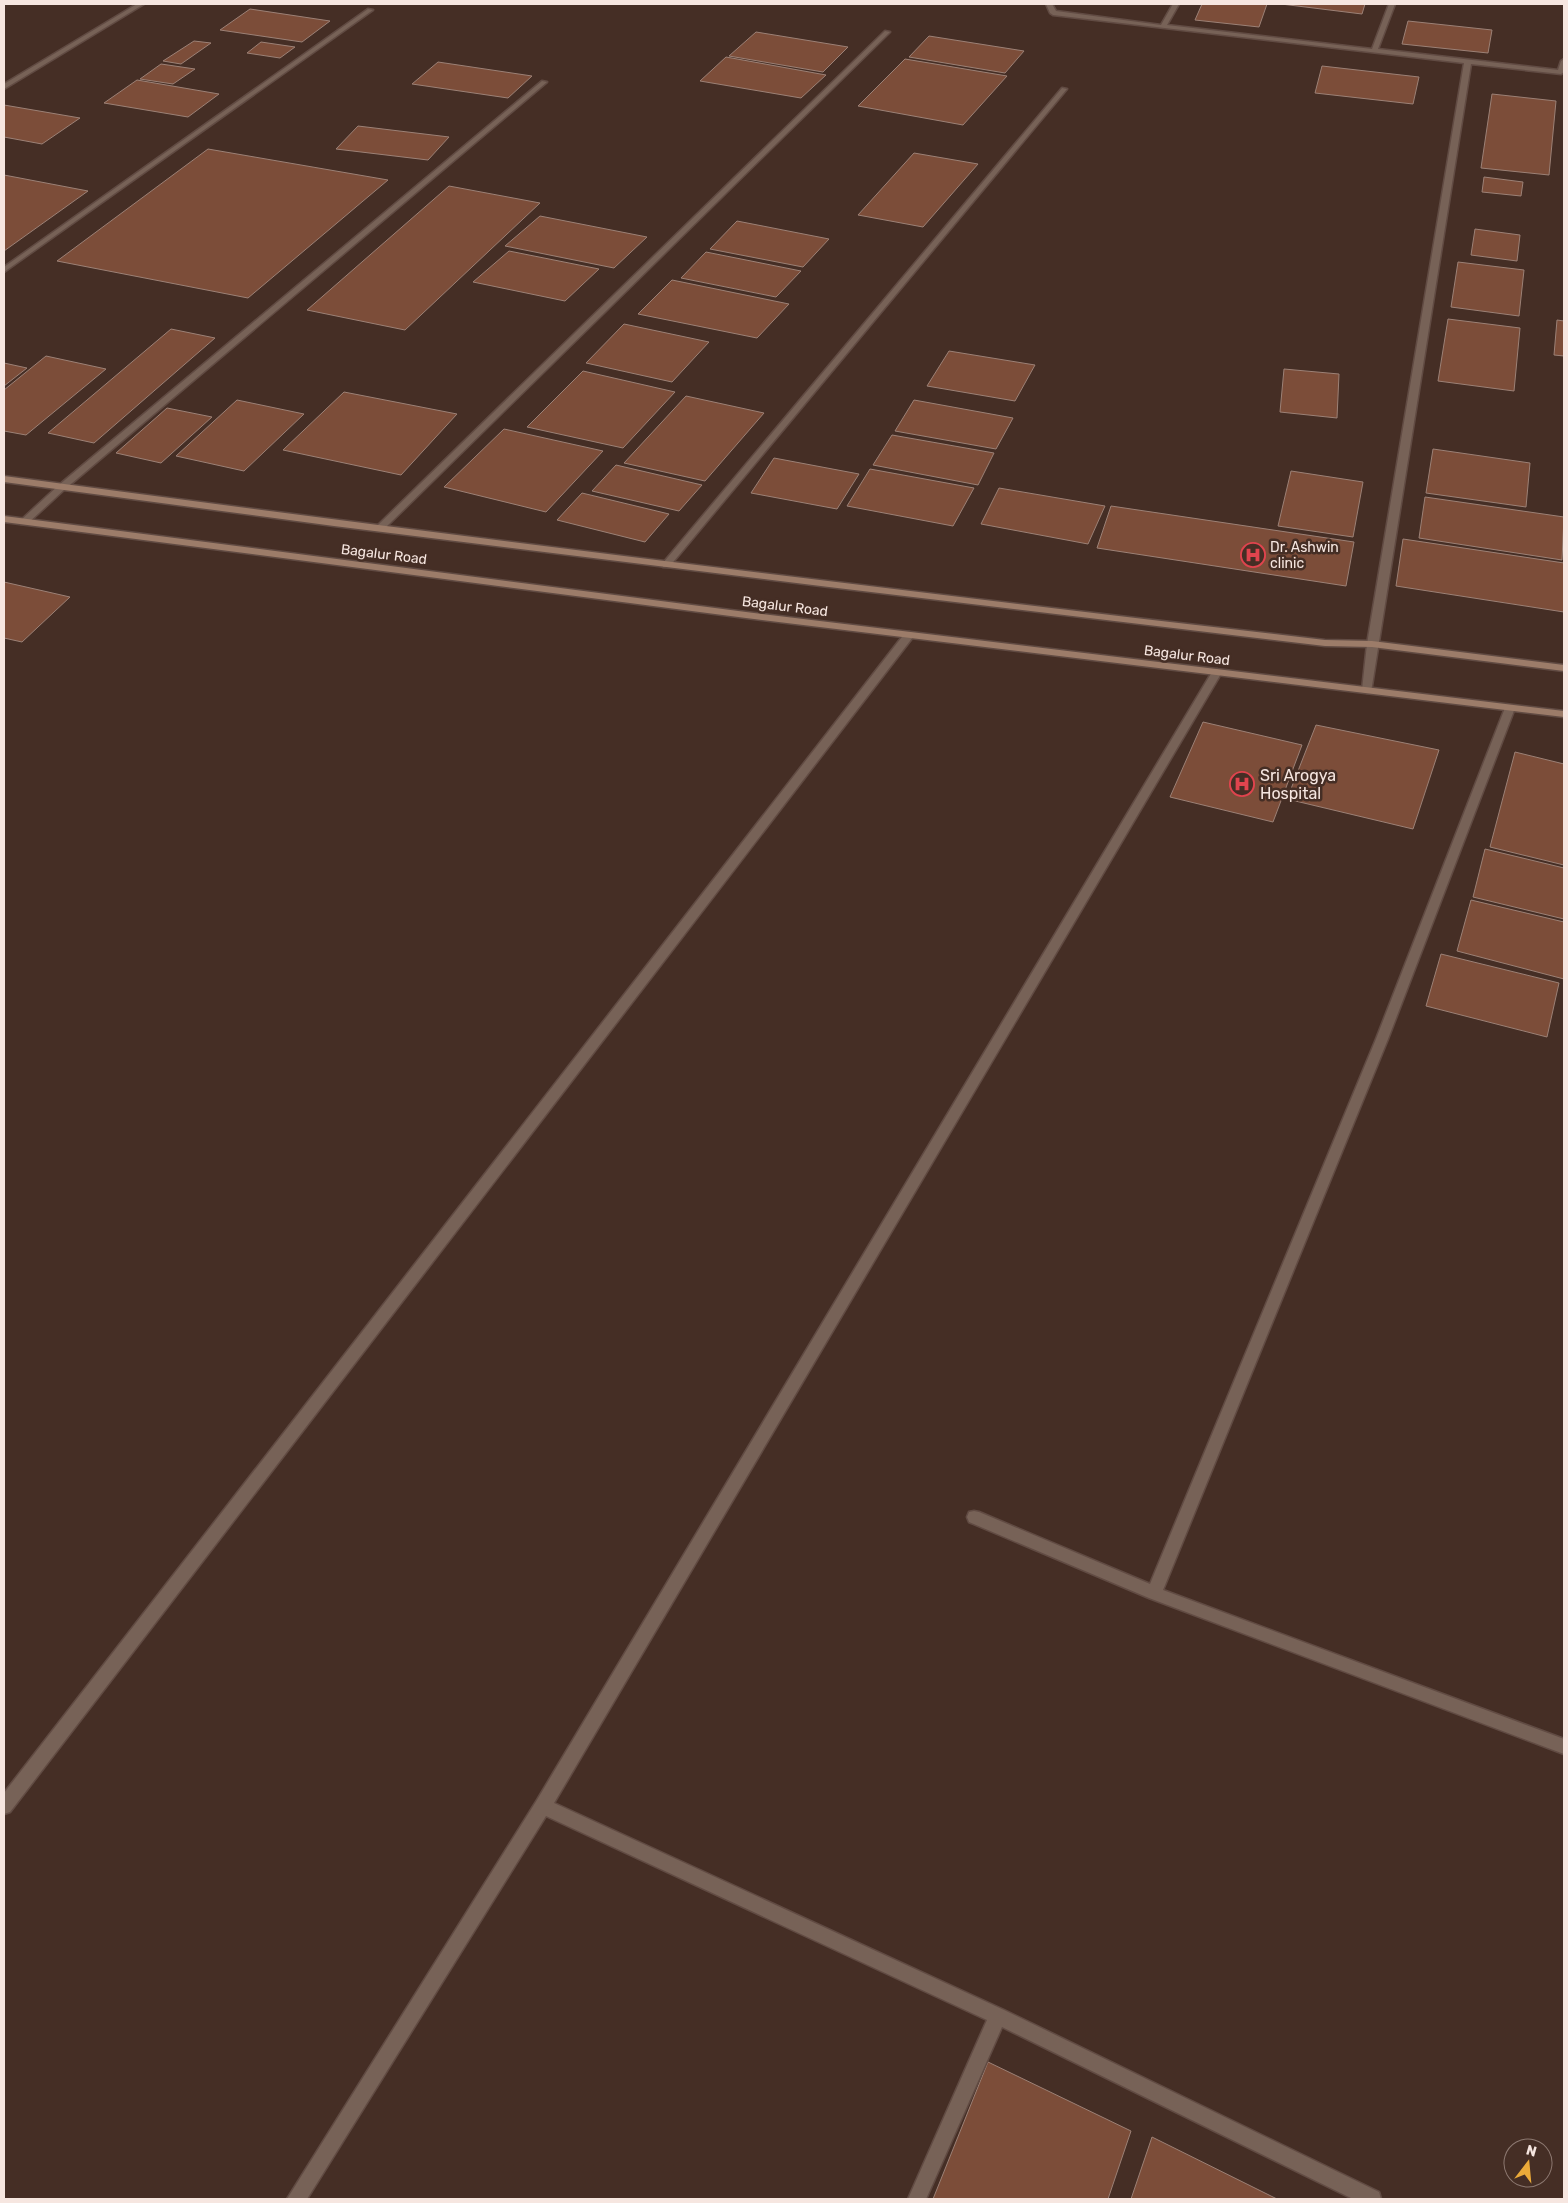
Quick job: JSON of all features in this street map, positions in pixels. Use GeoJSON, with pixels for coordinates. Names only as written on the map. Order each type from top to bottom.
{"type":"FeatureCollection","features":[{"type":"Feature","properties":{"kind":"main road","name":"Bagalur Road"},"geometry":{"type":"LineString","coordinates":[[4,479],[920,596],[1325,643],[1372,644],[1564,668]]}},
{"type":"Feature","properties":{"kind":"main road","name":"Bagalur Road"},"geometry":{"type":"LineString","coordinates":[[4,519],[909,635],[1564,714]]}},
{"type":"Feature","properties":{"kind":"street"},"geometry":{"type":"LineString","coordinates":[[4,87],[141,4]]}},
{"type":"Feature","properties":{"kind":"street"},"geometry":{"type":"LineString","coordinates":[[1049,4],[1053,13],[1086,19],[1468,62],[1561,72],[1564,61]]}},
{"type":"Feature","properties":{"kind":"street"},"geometry":{"type":"LineString","coordinates":[[1163,27],[1176,4]]}},
{"type":"Feature","properties":{"kind":"street"},"geometry":{"type":"LineString","coordinates":[[1374,51],[1392,4]]}},
{"type":"Feature","properties":{"kind":"street"},"geometry":{"type":"LineString","coordinates":[[4,270],[370,10]]}},
{"type":"Feature","properties":{"kind":"street"},"geometry":{"type":"LineString","coordinates":[[380,528],[887,32]]}},
{"type":"Feature","properties":{"kind":"street"},"geometry":{"type":"LineString","coordinates":[[1367,690],[1372,644],[1468,62]]}},
{"type":"Feature","properties":{"kind":"street"},"geometry":{"type":"LineString","coordinates":[[24,522],[62,487],[544,82]]}},
{"type":"Feature","properties":{"kind":"street"},"geometry":{"type":"LineString","coordinates":[[666,565],[1064,89]]}},
{"type":"Feature","properties":{"kind":"street"},"geometry":{"type":"LineString","coordinates":[[4,1806],[909,635]]}},
{"type":"Feature","properties":{"kind":"street"},"geometry":{"type":"LineString","coordinates":[[296,2199],[543,1806],[1217,672]]}},
{"type":"Feature","properties":{"kind":"street"},"geometry":{"type":"LineString","coordinates":[[1154,1593],[1382,1039],[1510,708]]}},
{"type":"Feature","properties":{"kind":"street"},"geometry":{"type":"LineString","coordinates":[[974,1517],[1154,1593],[1564,1746]]}},
{"type":"Feature","properties":{"kind":"street"},"geometry":{"type":"LineString","coordinates":[[543,1806],[998,2016],[1372,2199]]}},
{"type":"Feature","properties":{"kind":"street"},"geometry":{"type":"LineString","coordinates":[[917,2199],[998,2016]]}},
{"type":"Feature","properties":{"kind":"building"},"geometry":{"type":"Polygon","coordinates":[[[1202,4],[1267,4],[1259,27],[1195,20],[1202,4]]]}},
{"type":"Feature","properties":{"kind":"building"},"geometry":{"type":"Polygon","coordinates":[[[1281,4],[1365,4],[1362,14],[1281,4]]]}},
{"type":"Feature","properties":{"kind":"building"},"geometry":{"type":"Polygon","coordinates":[[[250,9],[330,21],[302,42],[220,30],[250,9]]]}},
{"type":"Feature","properties":{"kind":"building"},"geometry":{"type":"Polygon","coordinates":[[[1408,21],[1492,30],[1488,53],[1402,44],[1408,21]]]}},
{"type":"Feature","properties":{"kind":"building"},"geometry":{"type":"Polygon","coordinates":[[[756,32],[848,47],[823,72],[729,56],[756,32]]]}},
{"type":"Feature","properties":{"kind":"building"},"geometry":{"type":"Polygon","coordinates":[[[929,36],[1024,51],[1005,73],[909,57],[929,36]]]}},
{"type":"Feature","properties":{"kind":"building"},"geometry":{"type":"Polygon","coordinates":[[[194,41],[211,43],[181,64],[163,61],[194,41]]]}},
{"type":"Feature","properties":{"kind":"building"},"geometry":{"type":"Polygon","coordinates":[[[261,42],[295,47],[280,58],[247,53],[261,42]]]}},
{"type":"Feature","properties":{"kind":"building"},"geometry":{"type":"Polygon","coordinates":[[[726,57],[826,75],[801,98],[700,81],[726,57]]]}},
{"type":"Feature","properties":{"kind":"building"},"geometry":{"type":"Polygon","coordinates":[[[905,59],[1007,76],[963,125],[858,106],[905,59]]]}},
{"type":"Feature","properties":{"kind":"building"},"geometry":{"type":"Polygon","coordinates":[[[438,62],[532,76],[508,98],[412,84],[438,62]]]}},
{"type":"Feature","properties":{"kind":"building"},"geometry":{"type":"Polygon","coordinates":[[[161,64],[195,69],[173,84],[140,79],[161,64]]]}},
{"type":"Feature","properties":{"kind":"building"},"geometry":{"type":"Polygon","coordinates":[[[1322,66],[1419,77],[1413,104],[1315,93],[1322,66]]]}},
{"type":"Feature","properties":{"kind":"building"},"geometry":{"type":"Polygon","coordinates":[[[137,80],[219,94],[188,117],[104,103],[137,80]]]}},
{"type":"Feature","properties":{"kind":"building"},"geometry":{"type":"Polygon","coordinates":[[[1492,94],[1556,101],[1549,175],[1481,168],[1492,94]]]}},
{"type":"Feature","properties":{"kind":"building"},"geometry":{"type":"Polygon","coordinates":[[[4,105],[80,118],[42,144],[4,137],[4,105]]]}},
{"type":"Feature","properties":{"kind":"building"},"geometry":{"type":"Polygon","coordinates":[[[358,126],[449,137],[428,160],[336,149],[358,126]]]}},
{"type":"Feature","properties":{"kind":"building"},"geometry":{"type":"Polygon","coordinates":[[[208,149],[388,180],[248,298],[57,261],[208,149]]]}},
{"type":"Feature","properties":{"kind":"building"},"geometry":{"type":"Polygon","coordinates":[[[914,153],[978,164],[923,227],[858,215],[914,153]]]}},
{"type":"Feature","properties":{"kind":"building"},"geometry":{"type":"Polygon","coordinates":[[[4,175],[88,191],[4,251],[4,175]]]}},
{"type":"Feature","properties":{"kind":"building"},"geometry":{"type":"Polygon","coordinates":[[[1484,177],[1523,182],[1521,196],[1482,192],[1484,177]]]}},
{"type":"Feature","properties":{"kind":"building"},"geometry":{"type":"Polygon","coordinates":[[[449,186],[540,203],[405,330],[307,310],[449,186]]]}},
{"type":"Feature","properties":{"kind":"building"},"geometry":{"type":"Polygon","coordinates":[[[540,216],[647,237],[614,268],[505,246],[540,216]]]}},
{"type":"Feature","properties":{"kind":"building"},"geometry":{"type":"Polygon","coordinates":[[[737,221],[829,239],[803,267],[710,249],[737,221]]]}},
{"type":"Feature","properties":{"kind":"building"},"geometry":{"type":"Polygon","coordinates":[[[1475,229],[1520,235],[1517,261],[1471,255],[1475,229]]]}},
{"type":"Feature","properties":{"kind":"building"},"geometry":{"type":"Polygon","coordinates":[[[509,251],[599,269],[565,301],[473,282],[509,251]]]}},
{"type":"Feature","properties":{"kind":"building"},"geometry":{"type":"Polygon","coordinates":[[[706,252],[801,271],[776,297],[681,278],[706,252]]]}},
{"type":"Feature","properties":{"kind":"building"},"geometry":{"type":"Polygon","coordinates":[[[1458,262],[1524,270],[1519,316],[1451,307],[1458,262]]]}},
{"type":"Feature","properties":{"kind":"building"},"geometry":{"type":"Polygon","coordinates":[[[672,280],[789,304],[757,338],[638,314],[672,280]]]}},
{"type":"Feature","properties":{"kind":"building"},"geometry":{"type":"Polygon","coordinates":[[[1448,319],[1520,328],[1514,391],[1438,381],[1448,319]]]}},
{"type":"Feature","properties":{"kind":"building"},"geometry":{"type":"Polygon","coordinates":[[[1557,320],[1564,321],[1564,356],[1554,355],[1557,320]]]}},
{"type":"Feature","properties":{"kind":"building"},"geometry":{"type":"Polygon","coordinates":[[[624,324],[709,342],[672,382],[586,363],[624,324]]]}},
{"type":"Feature","properties":{"kind":"building"},"geometry":{"type":"Polygon","coordinates":[[[171,329],[215,338],[94,443],[48,433],[171,329]]]}},
{"type":"Feature","properties":{"kind":"building"},"geometry":{"type":"Polygon","coordinates":[[[949,351],[1035,365],[1015,401],[927,386],[949,351]]]}},
{"type":"Feature","properties":{"kind":"building"},"geometry":{"type":"Polygon","coordinates":[[[46,356],[106,369],[26,435],[4,431],[4,390],[46,356]]]}},
{"type":"Feature","properties":{"kind":"building"},"geometry":{"type":"Polygon","coordinates":[[[4,363],[27,368],[4,386],[4,363]]]}},
{"type":"Feature","properties":{"kind":"building"},"geometry":{"type":"Polygon","coordinates":[[[1284,369],[1339,374],[1337,418],[1280,412],[1284,369]]]}},
{"type":"Feature","properties":{"kind":"building"},"geometry":{"type":"Polygon","coordinates":[[[583,371],[675,392],[623,448],[527,427],[583,371]]]}},
{"type":"Feature","properties":{"kind":"building"},"geometry":{"type":"Polygon","coordinates":[[[344,392],[457,414],[401,475],[283,450],[344,392]]]}},
{"type":"Feature","properties":{"kind":"building"},"geometry":{"type":"Polygon","coordinates":[[[686,396],[764,413],[705,481],[624,463],[686,396]]]}},
{"type":"Feature","properties":{"kind":"building"},"geometry":{"type":"Polygon","coordinates":[[[237,400],[304,414],[244,471],[176,456],[237,400]]]}},
{"type":"Feature","properties":{"kind":"building"},"geometry":{"type":"Polygon","coordinates":[[[914,400],[1013,418],[996,449],[895,431],[914,400]]]}},
{"type":"Feature","properties":{"kind":"building"},"geometry":{"type":"Polygon","coordinates":[[[167,408],[212,417],[161,463],[116,453],[167,408]]]}},
{"type":"Feature","properties":{"kind":"building"},"geometry":{"type":"Polygon","coordinates":[[[504,429],[603,451],[546,512],[444,487],[504,429]]]}},
{"type":"Feature","properties":{"kind":"building"},"geometry":{"type":"Polygon","coordinates":[[[892,435],[994,453],[978,485],[873,465],[892,435]]]}},
{"type":"Feature","properties":{"kind":"building"},"geometry":{"type":"Polygon","coordinates":[[[1433,449],[1530,463],[1526,507],[1426,493],[1433,449]]]}},
{"type":"Feature","properties":{"kind":"building"},"geometry":{"type":"Polygon","coordinates":[[[774,458],[859,474],[837,509],[751,493],[774,458]]]}},
{"type":"Feature","properties":{"kind":"building"},"geometry":{"type":"Polygon","coordinates":[[[616,465],[702,485],[679,511],[592,491],[616,465]]]}},
{"type":"Feature","properties":{"kind":"building"},"geometry":{"type":"Polygon","coordinates":[[[870,469],[974,488],[953,526],[847,506],[870,469]]]}},
{"type":"Feature","properties":{"kind":"building"},"geometry":{"type":"Polygon","coordinates":[[[1291,471],[1363,482],[1353,537],[1278,526],[1291,471]]]}},
{"type":"Feature","properties":{"kind":"building"},"geometry":{"type":"Polygon","coordinates":[[[999,488],[1105,506],[1088,544],[981,524],[999,488]]]}},
{"type":"Feature","properties":{"kind":"building"},"geometry":{"type":"Polygon","coordinates":[[[582,493],[669,514],[645,542],[557,520],[582,493]]]}},
{"type":"Feature","properties":{"kind":"building"},"geometry":{"type":"Polygon","coordinates":[[[1425,497],[1564,517],[1562,560],[1419,538],[1425,497]]]}},
{"type":"Feature","properties":{"kind":"building"},"geometry":{"type":"Polygon","coordinates":[[[1111,506],[1354,542],[1346,586],[1097,548],[1111,506]]]}},
{"type":"Feature","properties":{"kind":"building"},"geometry":{"type":"Polygon","coordinates":[[[1403,539],[1564,563],[1564,612],[1396,586],[1403,539]]]}},
{"type":"Feature","properties":{"kind":"building"},"geometry":{"type":"Polygon","coordinates":[[[4,582],[70,597],[22,642],[4,638],[4,582]]]}},
{"type":"Feature","properties":{"kind":"building"},"geometry":{"type":"Polygon","coordinates":[[[1203,722],[1302,745],[1273,822],[1170,797],[1203,722]]]}},
{"type":"Feature","properties":{"kind":"building"},"geometry":{"type":"Polygon","coordinates":[[[1316,725],[1439,750],[1413,829],[1287,799],[1316,725]]]}},
{"type":"Feature","properties":{"kind":"building"},"geometry":{"type":"Polygon","coordinates":[[[1515,752],[1564,764],[1564,865],[1490,847],[1515,752]]]}},
{"type":"Feature","properties":{"kind":"building"},"geometry":{"type":"Polygon","coordinates":[[[1485,849],[1564,868],[1564,919],[1473,897],[1485,849]]]}},
{"type":"Feature","properties":{"kind":"building"},"geometry":{"type":"Polygon","coordinates":[[[1471,900],[1564,922],[1564,979],[1457,951],[1471,900]]]}},
{"type":"Feature","properties":{"kind":"building"},"geometry":{"type":"Polygon","coordinates":[[[1441,954],[1559,983],[1547,1037],[1426,1006],[1441,954]]]}},
{"type":"Feature","properties":{"kind":"building"},"geometry":{"type":"Polygon","coordinates":[[[988,2062],[1131,2131],[1108,2199],[933,2199],[988,2062]]]}},
{"type":"Feature","properties":{"kind":"building"},"geometry":{"type":"Polygon","coordinates":[[[1152,2137],[1277,2199],[1131,2199],[1152,2137]]]}},
{"type":"Feature","properties":{"kind":"place","name":"Dr. Ashwin clinic"},"geometry":{"type":"Point","coordinates":[1253,555]}},
{"type":"Feature","properties":{"kind":"place","name":"Sri Arogya Hospital"},"geometry":{"type":"Point","coordinates":[1242,784]}}]}
